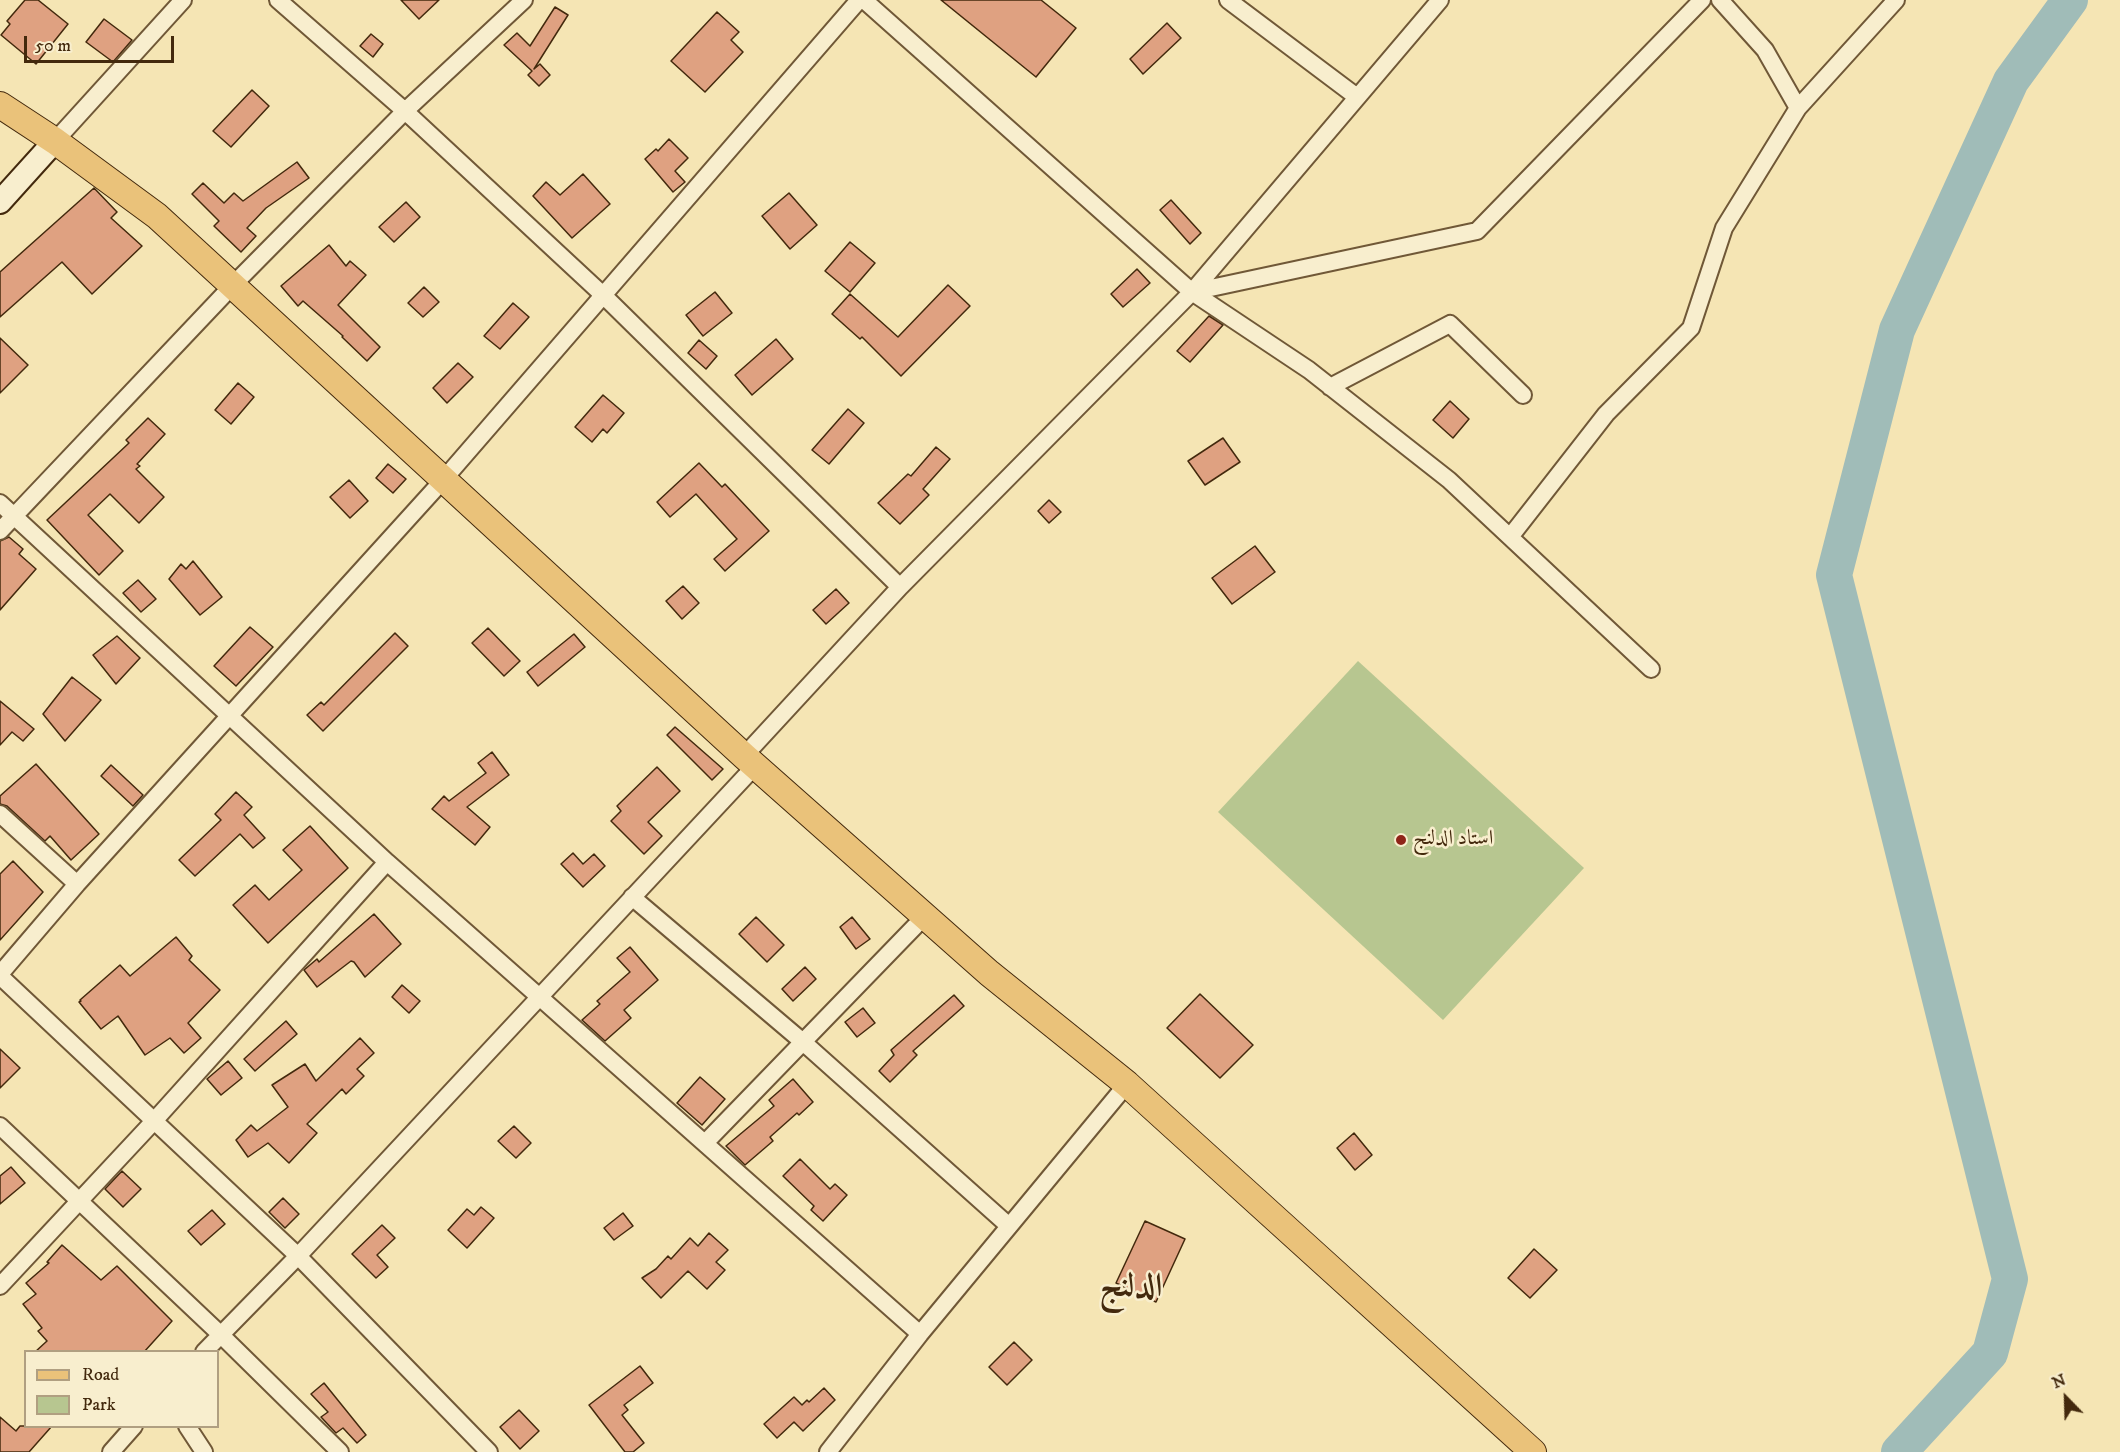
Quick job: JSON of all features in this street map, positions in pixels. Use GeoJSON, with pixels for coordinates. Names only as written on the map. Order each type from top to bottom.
{"type":"FeatureCollection","features":[{"type":"Feature","properties":{"kind":"main road"},"geometry":{"type":"LineString","coordinates":[[0,105],[55,141],[157,216],[750,761],[989,973],[1126,1084],[1533,1452]]}},
{"type":"Feature","properties":{"kind":"main road"},"geometry":{"type":"LineString","coordinates":[[0,202],[55,141]]}},
{"type":"Feature","properties":{"kind":"street"},"geometry":{"type":"LineString","coordinates":[[55,141],[183,0]]}},
{"type":"Feature","properties":{"kind":"street"},"geometry":{"type":"LineString","coordinates":[[278,0],[405,111],[603,295],[900,587]]}},
{"type":"Feature","properties":{"kind":"street"},"geometry":{"type":"LineString","coordinates":[[0,531],[233,285],[405,111],[524,0]]}},
{"type":"Feature","properties":{"kind":"street"},"geometry":{"type":"LineString","coordinates":[[489,1452],[298,1256],[0,975],[77,884],[444,479],[859,0]]}},
{"type":"Feature","properties":{"kind":"street"},"geometry":{"type":"LineString","coordinates":[[864,0],[1192,292],[1309,370],[1449,480],[1652,669]]}},
{"type":"Feature","properties":{"kind":"street"},"geometry":{"type":"LineString","coordinates":[[1228,0],[1357,97]]}},
{"type":"Feature","properties":{"kind":"street"},"geometry":{"type":"LineString","coordinates":[[206,1350],[298,1256],[632,897],[900,587],[1192,292],[1440,0]]}},
{"type":"Feature","properties":{"kind":"street"},"geometry":{"type":"LineString","coordinates":[[1192,292],[1478,231],[1702,0]]}},
{"type":"Feature","properties":{"kind":"street"},"geometry":{"type":"LineString","coordinates":[[1720,0],[1765,50],[1798,108]]}},
{"type":"Feature","properties":{"kind":"street"},"geometry":{"type":"LineString","coordinates":[[1510,537],[1606,414],[1691,328],[1724,228],[1798,108],[1896,0]]}},
{"type":"Feature","properties":{"kind":"street"},"geometry":{"type":"LineString","coordinates":[[1330,387],[1450,324],[1523,395]]}},
{"type":"Feature","properties":{"kind":"street"},"geometry":{"type":"LineString","coordinates":[[0,503],[387,862],[920,1334]]}},
{"type":"Feature","properties":{"kind":"street"},"geometry":{"type":"LineString","coordinates":[[0,814],[77,884]]}},
{"type":"Feature","properties":{"kind":"street"},"geometry":{"type":"LineString","coordinates":[[0,1286],[154,1121],[387,862]]}},
{"type":"Feature","properties":{"kind":"street"},"geometry":{"type":"LineString","coordinates":[[632,897],[803,1042],[1009,1226]]}},
{"type":"Feature","properties":{"kind":"street"},"geometry":{"type":"LineString","coordinates":[[705,1143],[925,916]]}},
{"type":"Feature","properties":{"kind":"street"},"geometry":{"type":"LineString","coordinates":[[828,1452],[920,1334],[1126,1084]]}},
{"type":"Feature","properties":{"kind":"street"},"geometry":{"type":"LineString","coordinates":[[0,1125],[220,1334],[340,1452]]}},
{"type":"Feature","properties":{"kind":"street"},"geometry":{"type":"LineString","coordinates":[[111,1452],[132,1428]]}},
{"type":"Feature","properties":{"kind":"street"},"geometry":{"type":"LineString","coordinates":[[188,1428],[204,1452]]}},
{"type":"Feature","properties":{"kind":"green space","name":"استاد الدلنج"},"geometry":{"type":"Polygon","coordinates":[[[1358,661],[1584,868],[1443,1020],[1218,812],[1358,661]]]}},
{"type":"Feature","properties":{"kind":"building"},"geometry":{"type":"Polygon","coordinates":[[[25,0],[38,0],[68,24],[36,64],[1,35],[10,24],[7,21],[25,0]]]}},
{"type":"Feature","properties":{"kind":"building"},"geometry":{"type":"Polygon","coordinates":[[[401,0],[439,0],[419,19],[401,0]]]}},
{"type":"Feature","properties":{"kind":"building"},"geometry":{"type":"Polygon","coordinates":[[[941,0],[1041,0],[1076,28],[1036,77],[941,0]]]}},
{"type":"Feature","properties":{"kind":"building"},"geometry":{"type":"Polygon","coordinates":[[[555,7],[568,15],[534,69],[540,64],[550,75],[539,86],[528,75],[532,71],[504,45],[517,33],[530,46],[555,7]]]}},
{"type":"Feature","properties":{"kind":"building"},"geometry":{"type":"Polygon","coordinates":[[[717,12],[739,32],[731,40],[743,52],[705,92],[671,61],[717,12]]]}},
{"type":"Feature","properties":{"kind":"building"},"geometry":{"type":"Polygon","coordinates":[[[104,19],[132,40],[113,62],[86,42],[104,19]]]}},
{"type":"Feature","properties":{"kind":"building"},"geometry":{"type":"Polygon","coordinates":[[[1167,23],[1181,38],[1143,74],[1130,59],[1167,23]]]}},
{"type":"Feature","properties":{"kind":"building"},"geometry":{"type":"Polygon","coordinates":[[[371,34],[383,44],[373,57],[360,46],[371,34]]]}},
{"type":"Feature","properties":{"kind":"building"},"geometry":{"type":"Polygon","coordinates":[[[252,90],[269,106],[231,147],[213,131],[252,90]]]}},
{"type":"Feature","properties":{"kind":"building"},"geometry":{"type":"Polygon","coordinates":[[[669,139],[688,158],[675,171],[685,182],[673,192],[645,159],[656,149],[658,151],[669,139]]]}},
{"type":"Feature","properties":{"kind":"building"},"geometry":{"type":"Polygon","coordinates":[[[297,162],[309,178],[266,208],[247,228],[256,236],[241,252],[214,226],[219,221],[192,194],[203,183],[224,203],[234,193],[243,201],[297,162]]]}},
{"type":"Feature","properties":{"kind":"building"},"geometry":{"type":"Polygon","coordinates":[[[583,174],[610,204],[572,238],[533,196],[546,182],[560,195],[583,174]]]}},
{"type":"Feature","properties":{"kind":"building"},"geometry":{"type":"Polygon","coordinates":[[[94,188],[117,212],[111,218],[142,246],[92,294],[62,262],[0,317],[0,272],[94,188]]]}},
{"type":"Feature","properties":{"kind":"building"},"geometry":{"type":"Polygon","coordinates":[[[789,193],[817,225],[790,249],[762,216],[789,193]]]}},
{"type":"Feature","properties":{"kind":"building"},"geometry":{"type":"Polygon","coordinates":[[[1171,200],[1201,233],[1190,244],[1160,210],[1171,200]]]}},
{"type":"Feature","properties":{"kind":"building"},"geometry":{"type":"Polygon","coordinates":[[[406,202],[420,217],[394,242],[379,227],[406,202]]]}},
{"type":"Feature","properties":{"kind":"building"},"geometry":{"type":"Polygon","coordinates":[[[850,242],[875,263],[850,292],[825,271],[850,242]]]}},
{"type":"Feature","properties":{"kind":"building"},"geometry":{"type":"Polygon","coordinates":[[[329,245],[346,266],[350,261],[366,275],[338,305],[380,347],[367,361],[343,336],[303,301],[298,306],[281,286],[329,245]]]}},
{"type":"Feature","properties":{"kind":"building"},"geometry":{"type":"Polygon","coordinates":[[[1137,269],[1150,283],[1123,307],[1111,294],[1137,269]]]}},
{"type":"Feature","properties":{"kind":"building"},"geometry":{"type":"Polygon","coordinates":[[[948,285],[970,306],[901,376],[862,337],[860,339],[832,314],[850,294],[898,337],[948,285]]]}},
{"type":"Feature","properties":{"kind":"building"},"geometry":{"type":"Polygon","coordinates":[[[424,287],[439,302],[423,317],[408,303],[424,287]]]}},
{"type":"Feature","properties":{"kind":"building"},"geometry":{"type":"Polygon","coordinates":[[[715,292],[732,313],[703,336],[686,315],[715,292]]]}},
{"type":"Feature","properties":{"kind":"building"},"geometry":{"type":"Polygon","coordinates":[[[513,303],[529,317],[500,349],[484,336],[513,303]]]}},
{"type":"Feature","properties":{"kind":"building"},"geometry":{"type":"Polygon","coordinates":[[[1209,316],[1223,325],[1190,362],[1177,351],[1209,316]]]}},
{"type":"Feature","properties":{"kind":"building"},"geometry":{"type":"Polygon","coordinates":[[[0,338],[28,365],[0,393],[0,338]]]}},
{"type":"Feature","properties":{"kind":"building"},"geometry":{"type":"Polygon","coordinates":[[[776,339],[793,359],[752,395],[735,375],[776,339]]]}},
{"type":"Feature","properties":{"kind":"building"},"geometry":{"type":"Polygon","coordinates":[[[699,340],[717,356],[706,369],[688,353],[699,340]]]}},
{"type":"Feature","properties":{"kind":"building"},"geometry":{"type":"Polygon","coordinates":[[[458,363],[473,377],[447,403],[433,388],[458,363]]]}},
{"type":"Feature","properties":{"kind":"building"},"geometry":{"type":"Polygon","coordinates":[[[238,383],[254,397],[231,424],[215,410],[238,383]]]}},
{"type":"Feature","properties":{"kind":"building"},"geometry":{"type":"Polygon","coordinates":[[[603,395],[624,413],[607,433],[603,429],[592,442],[575,427],[603,395]]]}},
{"type":"Feature","properties":{"kind":"building"},"geometry":{"type":"Polygon","coordinates":[[[1450,401],[1469,419],[1453,438],[1433,420],[1450,401]]]}},
{"type":"Feature","properties":{"kind":"building"},"geometry":{"type":"Polygon","coordinates":[[[848,409],[864,423],[829,464],[812,450],[848,409]]]}},
{"type":"Feature","properties":{"kind":"building"},"geometry":{"type":"Polygon","coordinates":[[[148,418],[165,434],[137,464],[140,466],[136,469],[164,497],[139,523],[110,494],[88,515],[123,551],[99,575],[47,520],[129,443],[126,440],[148,418]]]}},
{"type":"Feature","properties":{"kind":"building"},"geometry":{"type":"Polygon","coordinates":[[[1223,438],[1240,462],[1205,485],[1188,461],[1223,438]]]}},
{"type":"Feature","properties":{"kind":"building"},"geometry":{"type":"Polygon","coordinates":[[[936,447],[950,459],[923,489],[929,495],[900,524],[878,503],[908,474],[911,476],[936,447]]]}},
{"type":"Feature","properties":{"kind":"building"},"geometry":{"type":"Polygon","coordinates":[[[699,463],[722,487],[725,484],[769,531],[725,571],[714,559],[737,539],[696,494],[670,517],[657,502],[699,463]]]}},
{"type":"Feature","properties":{"kind":"building"},"geometry":{"type":"Polygon","coordinates":[[[388,464],[406,479],[393,493],[376,478],[388,464]]]}},
{"type":"Feature","properties":{"kind":"building"},"geometry":{"type":"Polygon","coordinates":[[[349,480],[368,501],[350,518],[330,497],[349,480]]]}},
{"type":"Feature","properties":{"kind":"building"},"geometry":{"type":"Polygon","coordinates":[[[1049,500],[1061,512],[1049,523],[1038,511],[1049,500]]]}},
{"type":"Feature","properties":{"kind":"building"},"geometry":{"type":"Polygon","coordinates":[[[9,537],[23,549],[19,554],[36,569],[0,610],[0,541],[9,537]]]}},
{"type":"Feature","properties":{"kind":"building"},"geometry":{"type":"Polygon","coordinates":[[[1255,546],[1275,572],[1232,604],[1212,578],[1255,546]]]}},
{"type":"Feature","properties":{"kind":"building"},"geometry":{"type":"Polygon","coordinates":[[[193,561],[222,597],[200,615],[169,579],[181,564],[186,569],[193,561]]]}},
{"type":"Feature","properties":{"kind":"building"},"geometry":{"type":"Polygon","coordinates":[[[138,580],[156,599],[141,612],[123,593],[138,580]]]}},
{"type":"Feature","properties":{"kind":"building"},"geometry":{"type":"Polygon","coordinates":[[[683,586],[699,603],[682,619],[666,601],[683,586]]]}},
{"type":"Feature","properties":{"kind":"building"},"geometry":{"type":"Polygon","coordinates":[[[836,589],[849,603],[826,624],[813,610],[836,589]]]}},
{"type":"Feature","properties":{"kind":"building"},"geometry":{"type":"Polygon","coordinates":[[[250,627],[273,647],[236,686],[214,666],[250,627]]]}},
{"type":"Feature","properties":{"kind":"building"},"geometry":{"type":"Polygon","coordinates":[[[488,628],[520,661],[504,676],[472,643],[488,628]]]}},
{"type":"Feature","properties":{"kind":"building"},"geometry":{"type":"Polygon","coordinates":[[[395,633],[408,646],[323,731],[307,715],[321,702],[324,705],[395,633]]]}},
{"type":"Feature","properties":{"kind":"building"},"geometry":{"type":"Polygon","coordinates":[[[574,634],[585,647],[538,686],[527,672],[574,634]]]}},
{"type":"Feature","properties":{"kind":"building"},"geometry":{"type":"Polygon","coordinates":[[[117,636],[140,658],[116,684],[93,655],[117,636]]]}},
{"type":"Feature","properties":{"kind":"building"},"geometry":{"type":"Polygon","coordinates":[[[72,677],[101,700],[65,741],[43,714],[72,677]]]}},
{"type":"Feature","properties":{"kind":"building"},"geometry":{"type":"Polygon","coordinates":[[[0,701],[34,729],[23,741],[12,732],[0,745],[0,701]]]}},
{"type":"Feature","properties":{"kind":"building"},"geometry":{"type":"Polygon","coordinates":[[[675,727],[723,769],[712,780],[667,735],[675,727]]]}},
{"type":"Feature","properties":{"kind":"building"},"geometry":{"type":"Polygon","coordinates":[[[492,752],[509,775],[467,807],[490,827],[475,845],[432,809],[444,796],[449,801],[486,773],[478,763],[492,752]]]}},
{"type":"Feature","properties":{"kind":"building"},"geometry":{"type":"Polygon","coordinates":[[[36,764],[99,834],[71,860],[50,836],[45,841],[7,806],[0,804],[0,796],[36,764]]]}},
{"type":"Feature","properties":{"kind":"building"},"geometry":{"type":"Polygon","coordinates":[[[111,765],[143,795],[133,806],[101,776],[111,765]]]}},
{"type":"Feature","properties":{"kind":"building"},"geometry":{"type":"Polygon","coordinates":[[[657,767],[680,791],[648,822],[662,836],[644,854],[611,821],[621,811],[617,806],[657,767]]]}},
{"type":"Feature","properties":{"kind":"building"},"geometry":{"type":"Polygon","coordinates":[[[236,792],[252,807],[244,815],[265,838],[253,848],[240,834],[195,876],[179,860],[221,820],[215,814],[236,792]]]}},
{"type":"Feature","properties":{"kind":"building"},"geometry":{"type":"Polygon","coordinates":[[[310,826],[348,868],[268,943],[233,905],[255,885],[269,900],[302,870],[283,850],[310,826]]]}},
{"type":"Feature","properties":{"kind":"building"},"geometry":{"type":"Polygon","coordinates":[[[573,853],[583,864],[594,854],[605,866],[583,887],[561,864],[573,853]]]}},
{"type":"Feature","properties":{"kind":"building"},"geometry":{"type":"Polygon","coordinates":[[[13,861],[43,892],[0,940],[0,874],[13,861]]]}},
{"type":"Feature","properties":{"kind":"building"},"geometry":{"type":"Polygon","coordinates":[[[374,914],[401,944],[365,977],[351,961],[317,987],[304,970],[317,959],[319,962],[374,914]]]}},
{"type":"Feature","properties":{"kind":"building"},"geometry":{"type":"Polygon","coordinates":[[[756,917],[784,945],[767,962],[739,934],[756,917]]]}},
{"type":"Feature","properties":{"kind":"building"},"geometry":{"type":"Polygon","coordinates":[[[852,917],[870,939],[856,949],[840,927],[852,917]]]}},
{"type":"Feature","properties":{"kind":"building"},"geometry":{"type":"Polygon","coordinates":[[[176,937],[192,956],[189,960],[220,990],[188,1023],[201,1038],[184,1053],[170,1038],[145,1055],[118,1016],[101,1029],[79,1002],[120,965],[130,976],[176,937]]]}},
{"type":"Feature","properties":{"kind":"building"},"geometry":{"type":"Polygon","coordinates":[[[630,947],[658,980],[624,1010],[631,1018],[605,1041],[582,1020],[600,1004],[597,1001],[630,972],[617,958],[630,947]]]}},
{"type":"Feature","properties":{"kind":"building"},"geometry":{"type":"Polygon","coordinates":[[[805,967],[816,979],[793,1001],[782,989],[805,967]]]}},
{"type":"Feature","properties":{"kind":"building"},"geometry":{"type":"Polygon","coordinates":[[[402,985],[420,1001],[409,1013],[392,997],[402,985]]]}},
{"type":"Feature","properties":{"kind":"building"},"geometry":{"type":"Polygon","coordinates":[[[1200,994],[1253,1045],[1220,1078],[1167,1028],[1200,994]]]}},
{"type":"Feature","properties":{"kind":"building"},"geometry":{"type":"Polygon","coordinates":[[[954,995],[964,1006],[913,1051],[917,1055],[890,1082],[879,1071],[894,1055],[891,1050],[954,995]]]}},
{"type":"Feature","properties":{"kind":"building"},"geometry":{"type":"Polygon","coordinates":[[[863,1008],[875,1023],[857,1037],[845,1022],[863,1008]]]}},
{"type":"Feature","properties":{"kind":"building"},"geometry":{"type":"Polygon","coordinates":[[[286,1021],[297,1034],[255,1071],[244,1059],[286,1021]]]}},
{"type":"Feature","properties":{"kind":"building"},"geometry":{"type":"Polygon","coordinates":[[[360,1038],[374,1053],[357,1069],[364,1076],[346,1094],[342,1089],[307,1124],[317,1133],[289,1163],[268,1143],[248,1157],[236,1140],[251,1125],[257,1131],[288,1107],[272,1085],[305,1064],[316,1081],[360,1038]]]}},
{"type":"Feature","properties":{"kind":"building"},"geometry":{"type":"Polygon","coordinates":[[[0,1049],[20,1068],[0,1088],[0,1049]]]}},
{"type":"Feature","properties":{"kind":"building"},"geometry":{"type":"Polygon","coordinates":[[[228,1061],[242,1078],[221,1095],[207,1079],[228,1061]]]}},
{"type":"Feature","properties":{"kind":"building"},"geometry":{"type":"Polygon","coordinates":[[[700,1077],[725,1099],[702,1125],[677,1103],[700,1077]]]}},
{"type":"Feature","properties":{"kind":"building"},"geometry":{"type":"Polygon","coordinates":[[[793,1079],[813,1102],[770,1137],[773,1141],[745,1165],[726,1146],[774,1106],[769,1100],[793,1079]]]}},
{"type":"Feature","properties":{"kind":"building"},"geometry":{"type":"Polygon","coordinates":[[[514,1126],[531,1143],[516,1158],[498,1141],[514,1126]]]}},
{"type":"Feature","properties":{"kind":"building"},"geometry":{"type":"Polygon","coordinates":[[[1354,1133],[1372,1155],[1355,1170],[1337,1148],[1354,1133]]]}},
{"type":"Feature","properties":{"kind":"building"},"geometry":{"type":"Polygon","coordinates":[[[800,1159],[830,1189],[835,1184],[847,1195],[823,1221],[811,1210],[814,1206],[783,1176],[800,1159]]]}},
{"type":"Feature","properties":{"kind":"building"},"geometry":{"type":"Polygon","coordinates":[[[11,1167],[25,1183],[0,1204],[0,1176],[11,1167]]]}},
{"type":"Feature","properties":{"kind":"building"},"geometry":{"type":"Polygon","coordinates":[[[122,1171],[141,1189],[123,1207],[105,1189],[122,1171]]]}},
{"type":"Feature","properties":{"kind":"building"},"geometry":{"type":"Polygon","coordinates":[[[283,1198],[299,1214],[285,1228],[269,1212],[283,1198]]]}},
{"type":"Feature","properties":{"kind":"building"},"geometry":{"type":"Polygon","coordinates":[[[481,1207],[494,1218],[467,1248],[448,1230],[467,1209],[474,1215],[481,1207]]]}},
{"type":"Feature","properties":{"kind":"building"},"geometry":{"type":"Polygon","coordinates":[[[212,1210],[225,1224],[201,1245],[188,1231],[212,1210]]]}},
{"type":"Feature","properties":{"kind":"building"},"geometry":{"type":"Polygon","coordinates":[[[623,1213],[633,1226],[614,1240],[604,1228],[623,1213]]]}},
{"type":"Feature","properties":{"kind":"building"},"geometry":{"type":"Polygon","coordinates":[[[1145,1221],[1185,1239],[1156,1302],[1116,1283],[1145,1221]]]}},
{"type":"Feature","properties":{"kind":"building"},"geometry":{"type":"Polygon","coordinates":[[[382,1225],[395,1238],[377,1255],[388,1267],[376,1278],[352,1254],[382,1225]]]}},
{"type":"Feature","properties":{"kind":"building"},"geometry":{"type":"Polygon","coordinates":[[[709,1233],[728,1250],[716,1262],[725,1270],[707,1289],[688,1271],[661,1298],[642,1278],[656,1269],[668,1256],[671,1259],[690,1238],[698,1246],[709,1233]]]}},
{"type":"Feature","properties":{"kind":"building"},"geometry":{"type":"Polygon","coordinates":[[[62,1245],[101,1280],[117,1266],[172,1321],[146,1350],[37,1350],[47,1341],[38,1331],[42,1328],[23,1304],[36,1294],[26,1283],[49,1263],[47,1262],[62,1245]]]}},
{"type":"Feature","properties":{"kind":"building"},"geometry":{"type":"Polygon","coordinates":[[[1534,1249],[1557,1270],[1530,1298],[1508,1278],[1534,1249]]]}},
{"type":"Feature","properties":{"kind":"building"},"geometry":{"type":"Polygon","coordinates":[[[1014,1342],[1032,1360],[1007,1385],[989,1367],[1014,1342]]]}},
{"type":"Feature","properties":{"kind":"building"},"geometry":{"type":"Polygon","coordinates":[[[640,1366],[653,1383],[624,1405],[628,1410],[622,1415],[644,1443],[633,1452],[625,1452],[589,1405],[640,1366]]]}},
{"type":"Feature","properties":{"kind":"building"},"geometry":{"type":"Polygon","coordinates":[[[324,1383],[366,1435],[357,1443],[343,1428],[336,1433],[321,1417],[328,1412],[311,1394],[324,1383]]]}},
{"type":"Feature","properties":{"kind":"building"},"geometry":{"type":"Polygon","coordinates":[[[824,1388],[835,1400],[803,1431],[794,1422],[777,1438],[764,1424],[794,1397],[802,1405],[807,1400],[809,1402],[824,1388]]]}},
{"type":"Feature","properties":{"kind":"building"},"geometry":{"type":"Polygon","coordinates":[[[519,1410],[539,1431],[520,1449],[500,1427],[519,1410]]]}},
{"type":"Feature","properties":{"kind":"building"},"geometry":{"type":"Polygon","coordinates":[[[0,1417],[16,1431],[20,1426],[50,1428],[29,1452],[0,1452],[0,1417]]]}},
{"type":"Feature","properties":{"kind":"waterway"},"geometry":{"type":"LineString","coordinates":[[1899,1452],[1990,1353],[2010,1279],[1834,575],[1897,330],[2011,81],[2070,0]]}},
{"type":"Feature","properties":{"kind":"place","name":"استاد الدلنج"},"geometry":{"type":"Point","coordinates":[1401,840]}},
{"type":"Feature","properties":{"kind":"district","name":"الدلنج"},"geometry":{"type":"Point","coordinates":[1131,1289]}}]}
